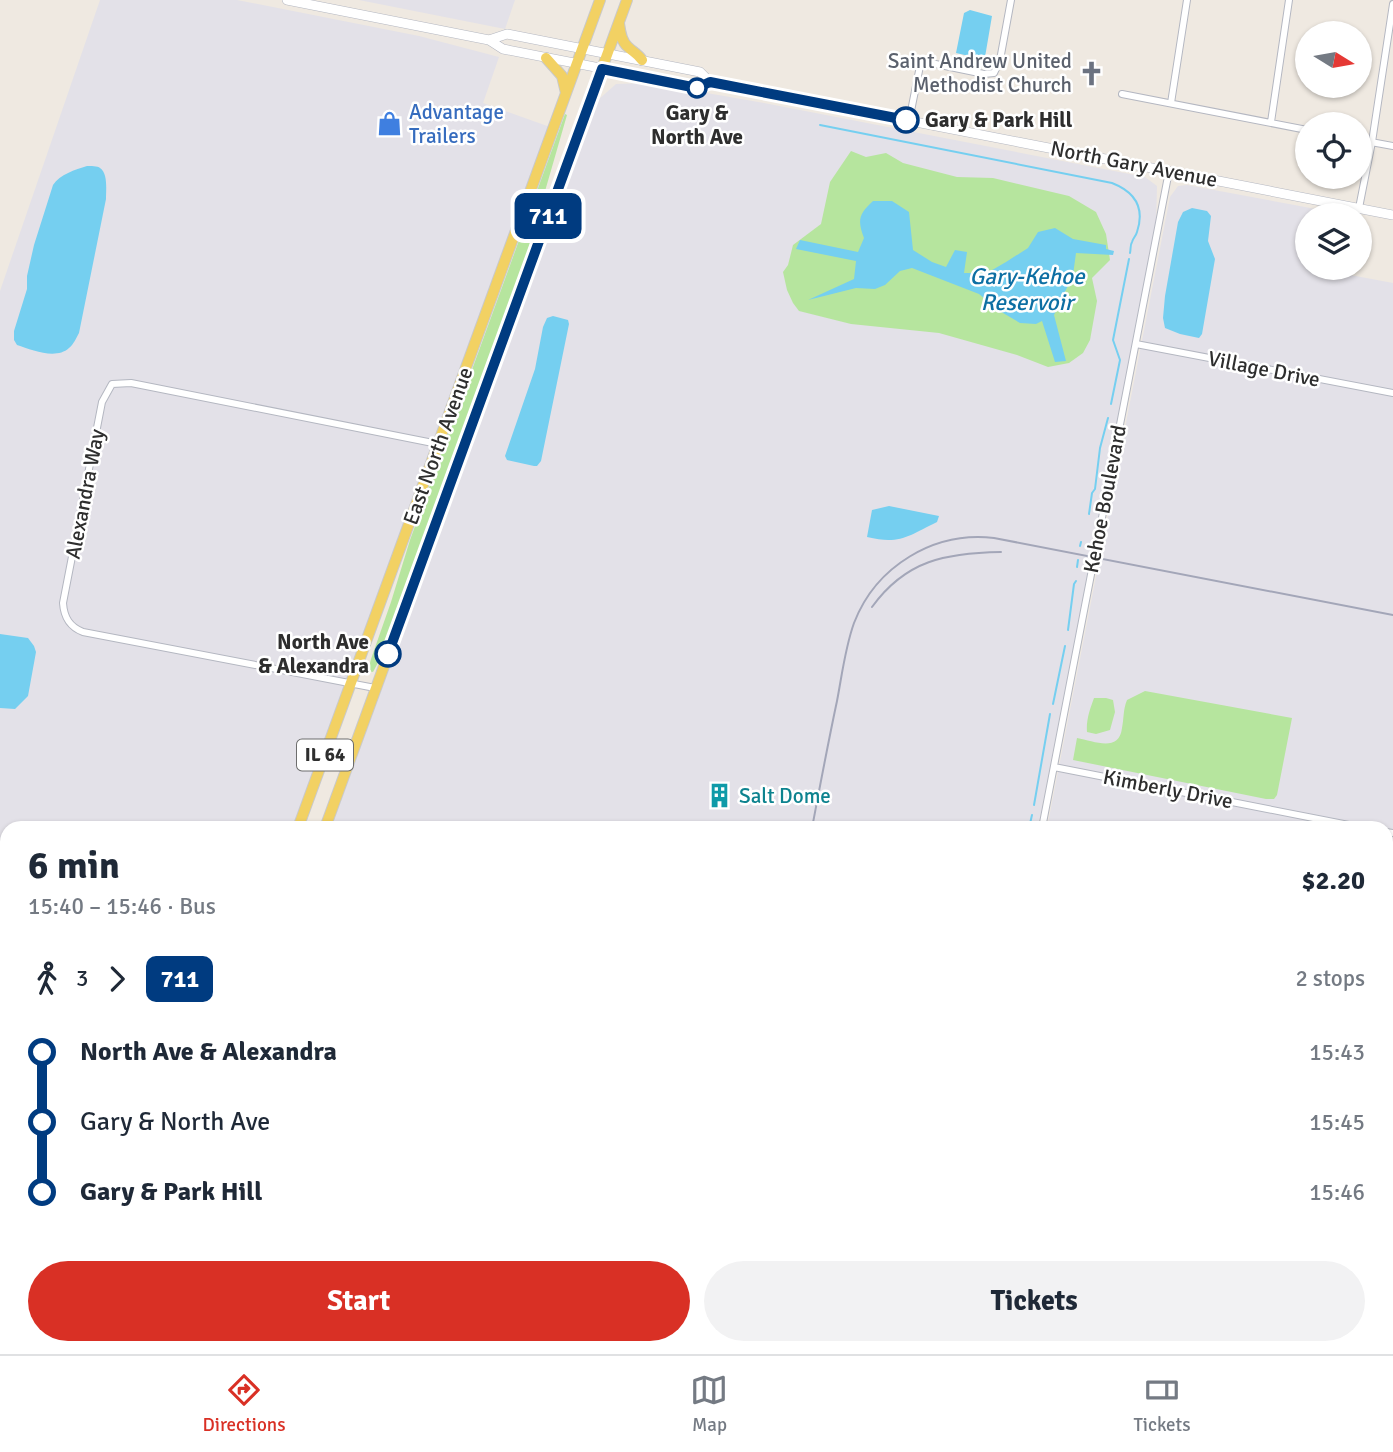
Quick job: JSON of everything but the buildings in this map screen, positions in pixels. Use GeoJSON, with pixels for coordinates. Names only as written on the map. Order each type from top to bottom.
{"type":"FeatureCollection","features":[{"type":"Feature","properties":{"kind":"main road","name":"IL 64"},"geometry":{"type":"LineString","coordinates":[[577,64],[600,0]]}},
{"type":"Feature","properties":{"kind":"main road","name":"IL 64"},"geometry":{"type":"LineString","coordinates":[[328,821],[627,0]]}},
{"type":"Feature","properties":{"kind":"main road"},"geometry":{"type":"LineString","coordinates":[[619,22],[625,44],[642,60]]}},
{"type":"Feature","properties":{"kind":"main road"},"geometry":{"type":"LineString","coordinates":[[546,58],[562,76],[566,93]]}},
{"type":"Feature","properties":{"kind":"main road","name":"East North Avenue"},"geometry":{"type":"LineString","coordinates":[[302,821],[577,64]]}},
{"type":"Feature","properties":{"kind":"street"},"geometry":{"type":"LineString","coordinates":[[287,0],[489,40]]}},
{"type":"Feature","properties":{"kind":"street"},"geometry":{"type":"LineString","coordinates":[[909,121],[921,61],[984,74],[994,73],[1000,60],[1011,0]]}},
{"type":"Feature","properties":{"kind":"street"},"geometry":{"type":"LineString","coordinates":[[1171,103],[1187,0]]}},
{"type":"Feature","properties":{"kind":"street"},"geometry":{"type":"LineString","coordinates":[[1271,122],[1289,0]]}},
{"type":"Feature","properties":{"kind":"street"},"geometry":{"type":"LineString","coordinates":[[1360,203],[1373,142],[1393,4]]}},
{"type":"Feature","properties":{"kind":"street","name":"North Gary Avenue"},"geometry":{"type":"LineString","coordinates":[[489,40],[507,34],[583,48],[700,72],[710,82],[1333,203]]}},
{"type":"Feature","properties":{"kind":"street","name":"North Gary Avenue"},"geometry":{"type":"LineString","coordinates":[[489,40],[503,49],[697,88],[710,82]]}},
{"type":"Feature","properties":{"kind":"street"},"geometry":{"type":"LineString","coordinates":[[1122,94],[1295,127]]}},
{"type":"Feature","properties":{"kind":"street"},"geometry":{"type":"LineString","coordinates":[[1373,142],[1393,146]]}},
{"type":"Feature","properties":{"kind":"street","name":"Kehoe Boulevard"},"geometry":{"type":"LineString","coordinates":[[1043,821],[1170,171]]}},
{"type":"Feature","properties":{"kind":"street","name":"North Gary Avenue"},"geometry":{"type":"LineString","coordinates":[[1372,211],[1393,215]]}},
{"type":"Feature","properties":{"kind":"street","name":"Village Drive"},"geometry":{"type":"LineString","coordinates":[[1136,344],[1393,393]]}},
{"type":"Feature","properties":{"kind":"street","name":"Alexandra Way"},"geometry":{"type":"LineString","coordinates":[[375,688],[83,632],[68,621],[64,603],[104,398],[111,384],[131,383],[438,444]]}},
{"type":"Feature","properties":{"kind":"street","name":"Kimberly Drive"},"geometry":{"type":"LineString","coordinates":[[1054,767],[1328,821]]}},
{"type":"Feature","properties":{"kind":"shaded area"},"geometry":{"type":"Polygon","coordinates":[[[100,0],[237,0],[419,36],[499,57],[483,103],[550,127],[296,821],[0,821],[0,291],[100,0]]]}},
{"type":"Feature","properties":{"kind":"shaded area"},"geometry":{"type":"Polygon","coordinates":[[[359,0],[515,0],[505,29],[359,0]]]}},
{"type":"Feature","properties":{"kind":"shaded area"},"geometry":{"type":"Polygon","coordinates":[[[649,83],[764,103],[1145,177],[1157,186],[1156,226],[1039,821],[334,821],[598,100],[616,84],[649,83]]]}},
{"type":"Feature","properties":{"kind":"shaded area"},"geometry":{"type":"Polygon","coordinates":[[[1187,185],[1295,205],[1295,280],[1372,279],[1393,283],[1393,821],[1048,821],[1170,197],[1178,186],[1187,185]]]}},
{"type":"Feature","properties":{"kind":"green space"},"geometry":{"type":"Polygon","coordinates":[[[565,114],[567,115],[524,264],[380,659],[373,672],[368,671],[410,540],[565,114]]]}},
{"type":"Feature","properties":{"kind":"green space"},"geometry":{"type":"Polygon","coordinates":[[[851,151],[866,157],[886,153],[903,163],[957,177],[993,178],[1069,196],[1096,212],[1106,234],[1110,260],[1092,278],[1097,301],[1090,340],[1083,353],[1069,363],[1048,367],[1017,355],[939,333],[851,324],[799,311],[787,290],[783,272],[788,265],[793,245],[821,224],[830,182],[851,151]]]}},
{"type":"Feature","properties":{"kind":"green space"},"geometry":{"type":"Polygon","coordinates":[[[1145,691],[1292,718],[1274,799],[1073,760],[1077,738],[1105,744],[1116,741],[1120,736],[1127,700],[1145,691]]]}},
{"type":"Feature","properties":{"kind":"green space"},"geometry":{"type":"Polygon","coordinates":[[[1094,698],[1113,700],[1115,712],[1110,730],[1096,734],[1087,732],[1094,698]]]}},
{"type":"Feature","properties":{"kind":"water"},"geometry":{"type":"Polygon","coordinates":[[[970,10],[992,16],[985,57],[982,59],[956,53],[964,13],[970,10]]]}},
{"type":"Feature","properties":{"kind":"water"},"geometry":{"type":"Polygon","coordinates":[[[87,166],[103,170],[106,199],[79,333],[64,352],[44,353],[17,345],[14,331],[27,289],[34,245],[53,185],[64,175],[87,166]]]}},
{"type":"Feature","properties":{"kind":"water","name":"Gary-Kehoe Reservoir"},"geometry":{"type":"Polygon","coordinates":[[[873,201],[892,201],[909,212],[913,250],[932,262],[946,267],[955,250],[967,252],[964,273],[987,273],[1028,248],[1038,232],[1055,228],[1073,239],[1106,245],[1106,249],[1114,251],[1113,255],[1076,253],[1073,275],[1054,315],[1066,361],[1055,362],[1042,321],[1036,324],[1020,323],[979,294],[912,268],[900,271],[885,285],[875,289],[856,288],[808,300],[854,279],[856,261],[796,249],[800,240],[858,252],[864,238],[860,226],[861,218],[873,201]]]}},
{"type":"Feature","properties":{"kind":"water"},"geometry":{"type":"Polygon","coordinates":[[[1192,208],[1207,211],[1211,216],[1208,241],[1215,259],[1202,334],[1199,338],[1165,328],[1163,318],[1178,222],[1183,212],[1192,208]]]}},
{"type":"Feature","properties":{"kind":"water"},"geometry":{"type":"Polygon","coordinates":[[[553,316],[568,320],[569,324],[541,461],[534,466],[507,460],[505,456],[535,369],[543,327],[547,318],[553,316]]]}},
{"type":"Feature","properties":{"kind":"water"},"geometry":{"type":"Polygon","coordinates":[[[889,506],[939,516],[937,522],[904,538],[888,540],[867,537],[872,510],[889,506]]]}},
{"type":"Feature","properties":{"kind":"water"},"geometry":{"type":"Polygon","coordinates":[[[0,634],[28,638],[36,652],[28,696],[15,709],[0,708],[0,634]]]}},
{"type":"Feature","properties":{"kind":"waterway"},"geometry":{"type":"LineString","coordinates":[[820,125],[1112,183],[1127,191],[1139,208],[1139,223],[1130,253]]}},
{"type":"Feature","properties":{"kind":"waterway"},"geometry":{"type":"LineString","coordinates":[[1111,404],[1120,360],[1113,340],[1129,259]]}},
{"type":"Feature","properties":{"kind":"waterway"},"geometry":{"type":"LineString","coordinates":[[1089,514],[1108,418]]}},
{"type":"Feature","properties":{"kind":"waterway"},"geometry":{"type":"LineString","coordinates":[[1080,546],[1081,542]]}},
{"type":"Feature","properties":{"kind":"waterway"},"geometry":{"type":"LineString","coordinates":[[1077,567],[1078,560]]}},
{"type":"Feature","properties":{"kind":"waterway"},"geometry":{"type":"LineString","coordinates":[[1068,630],[1076,581]]}},
{"type":"Feature","properties":{"kind":"waterway"},"geometry":{"type":"LineString","coordinates":[[1053,704],[1065,646]]}},
{"type":"Feature","properties":{"kind":"waterway"},"geometry":{"type":"LineString","coordinates":[[1034,805],[1050,714]]}},
{"type":"Feature","properties":{"kind":"waterway"},"geometry":{"type":"LineString","coordinates":[[1031,821],[1032,815]]}},
{"type":"Feature","properties":{"kind":"railway"},"geometry":{"type":"LineString","coordinates":[[813,821],[854,623],[864,603],[892,569],[929,547],[950,540],[994,538],[1393,615]]}},
{"type":"Feature","properties":{"kind":"railway"},"geometry":{"type":"LineString","coordinates":[[872,607],[899,579],[929,562],[962,554],[1001,552]]}},
{"type":"Feature","properties":{"kind":"bus line","name":"711"},"geometry":{"type":"LineString","coordinates":[[388,654],[602,69],[697,88],[710,82],[906,120]]}},
{"type":"Feature","properties":{"kind":"place","name":"Saint Andrew United Methodist Church"},"geometry":{"type":"Point","coordinates":[1092,73]}},
{"type":"Feature","properties":{"kind":"place","name":"Gary & North Ave"},"geometry":{"type":"Point","coordinates":[697,88]}},
{"type":"Feature","properties":{"kind":"place","name":"Gary & Park Hill"},"geometry":{"type":"Point","coordinates":[906,120]}},
{"type":"Feature","properties":{"kind":"place","name":"Advantage Trailers"},"geometry":{"type":"Point","coordinates":[389,124]}},
{"type":"Feature","properties":{"kind":"place","name":"North Ave & Alexandra"},"geometry":{"type":"Point","coordinates":[388,654]}},
{"type":"Feature","properties":{"kind":"place","name":"Salt Dome"},"geometry":{"type":"Point","coordinates":[719,796]}}]}
